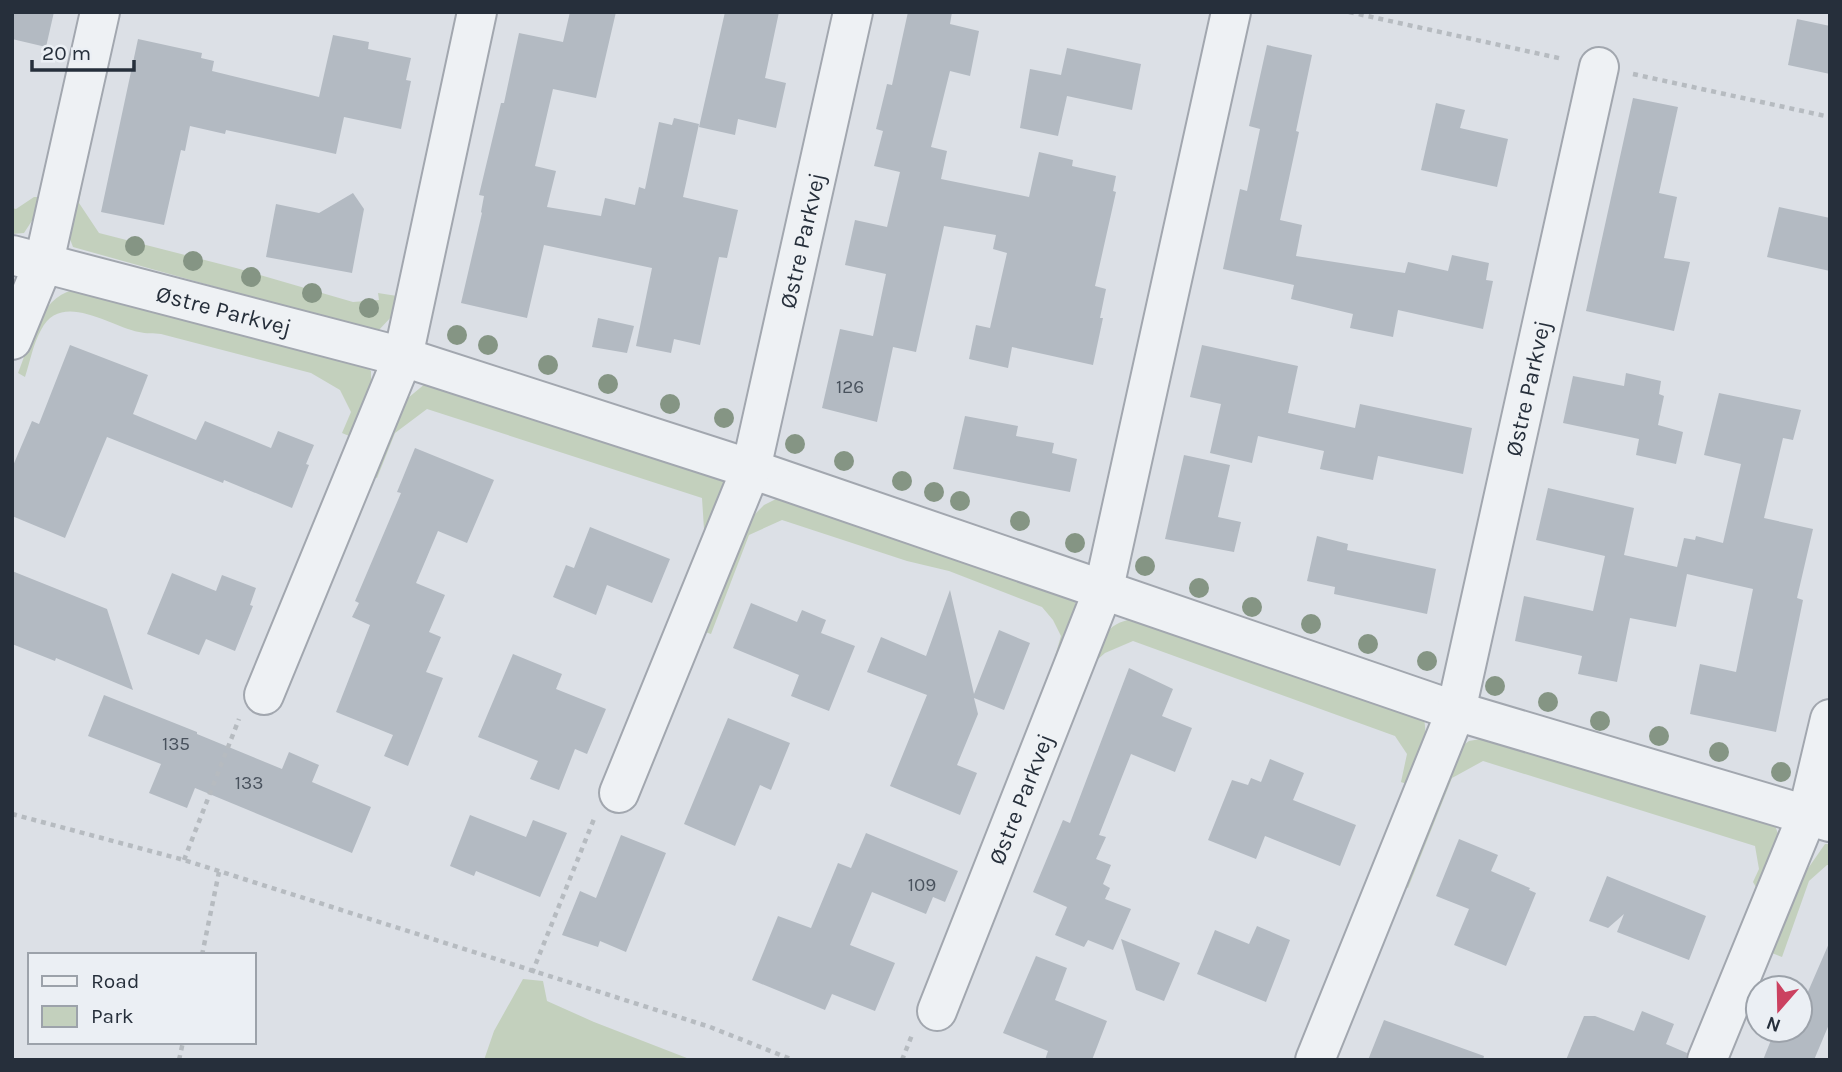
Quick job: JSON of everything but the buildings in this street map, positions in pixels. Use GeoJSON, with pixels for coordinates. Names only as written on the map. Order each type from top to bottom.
{"type":"FeatureCollection","features":[{"type":"Feature","properties":{"kind":"street"},"geometry":{"type":"LineString","coordinates":[[12,340],[28,258],[100,12]]}},
{"type":"Feature","properties":{"kind":"street"},"geometry":{"type":"LineString","coordinates":[[264,695],[404,357],[477,12]]}},
{"type":"Feature","properties":{"kind":"street","name":"Østre Parkvej"},"geometry":{"type":"LineString","coordinates":[[619,793],[751,469],[853,12]]}},
{"type":"Feature","properties":{"kind":"street","name":"Østre Parkvej"},"geometry":{"type":"LineString","coordinates":[[937,1011],[1104,588],[1231,12]]}},
{"type":"Feature","properties":{"kind":"street","name":"Østre Parkvej"},"geometry":{"type":"LineString","coordinates":[[1315,1060],[1456,711],[1599,67]]}},
{"type":"Feature","properties":{"kind":"street","name":"Østre Parkvej"},"geometry":{"type":"LineString","coordinates":[[28,258],[404,357],[751,469],[1456,711],[1818,819]]}},
{"type":"Feature","properties":{"kind":"street"},"geometry":{"type":"LineString","coordinates":[[1707,1060],[1818,819],[1830,719]]}},
{"type":"Feature","properties":{"kind":"path"},"geometry":{"type":"LineString","coordinates":[[184,860],[242,710],[264,695]]}},
{"type":"Feature","properties":{"kind":"path"},"geometry":{"type":"LineString","coordinates":[[532,973],[596,814],[619,793]]}},
{"type":"Feature","properties":{"kind":"path"},"geometry":{"type":"LineString","coordinates":[[12,814],[184,860],[532,973],[710,1027],[793,1060]]}},
{"type":"Feature","properties":{"kind":"path"},"geometry":{"type":"LineString","coordinates":[[202,953],[219,872]]}},
{"type":"Feature","properties":{"kind":"green space"},"geometry":{"type":"Polygon","coordinates":[[[83,178],[79,203],[99,233],[236,268],[353,302],[379,300],[378,293],[397,296],[393,315],[377,332],[73,247],[65,226],[74,180],[83,178]]]}},
{"type":"Feature","properties":{"kind":"green space"},"geometry":{"type":"Polygon","coordinates":[[[34,197],[41,197],[35,216],[24,233],[12,234],[12,208],[16,209],[34,197]]]}},
{"type":"Feature","properties":{"kind":"green space"},"geometry":{"type":"Polygon","coordinates":[[[73,290],[365,366],[371,371],[371,396],[354,438],[342,433],[351,412],[340,390],[311,373],[161,334],[127,329],[73,311],[50,318],[38,335],[25,377],[18,373],[44,312],[61,295],[73,290]]]}},
{"type":"Feature","properties":{"kind":"green space"},"geometry":{"type":"Polygon","coordinates":[[[426,383],[725,476],[727,498],[714,532],[704,529],[702,498],[427,409],[395,433],[377,478],[371,476],[402,403],[426,383]]]}},
{"type":"Feature","properties":{"kind":"green space"},"geometry":{"type":"Polygon","coordinates":[[[784,495],[1075,600],[1077,620],[1061,666],[1053,663],[1061,636],[1042,607],[949,571],[907,561],[782,520],[749,535],[711,634],[705,632],[753,516],[764,505],[784,495]]]}},
{"type":"Feature","properties":{"kind":"green space"},"geometry":{"type":"Polygon","coordinates":[[[1136,619],[1424,719],[1424,745],[1409,785],[1401,782],[1407,754],[1395,736],[1133,641],[1105,653],[1097,660],[1090,657],[1113,626],[1136,619]]]}},
{"type":"Feature","properties":{"kind":"green space"},"geometry":{"type":"Polygon","coordinates":[[[1486,738],[1775,825],[1779,837],[1760,894],[1753,882],[1759,869],[1755,846],[1483,761],[1452,778],[1408,888],[1402,885],[1459,748],[1469,741],[1486,738]]]}},
{"type":"Feature","properties":{"kind":"green space"},"geometry":{"type":"Polygon","coordinates":[[[1825,844],[1830,844],[1830,865],[1809,881],[1782,957],[1772,953],[1802,877],[1825,844]]]}},
{"type":"Feature","properties":{"kind":"green space"},"geometry":{"type":"Polygon","coordinates":[[[523,979],[543,981],[547,1001],[692,1060],[484,1060],[494,1031],[523,979]]]}}]}
